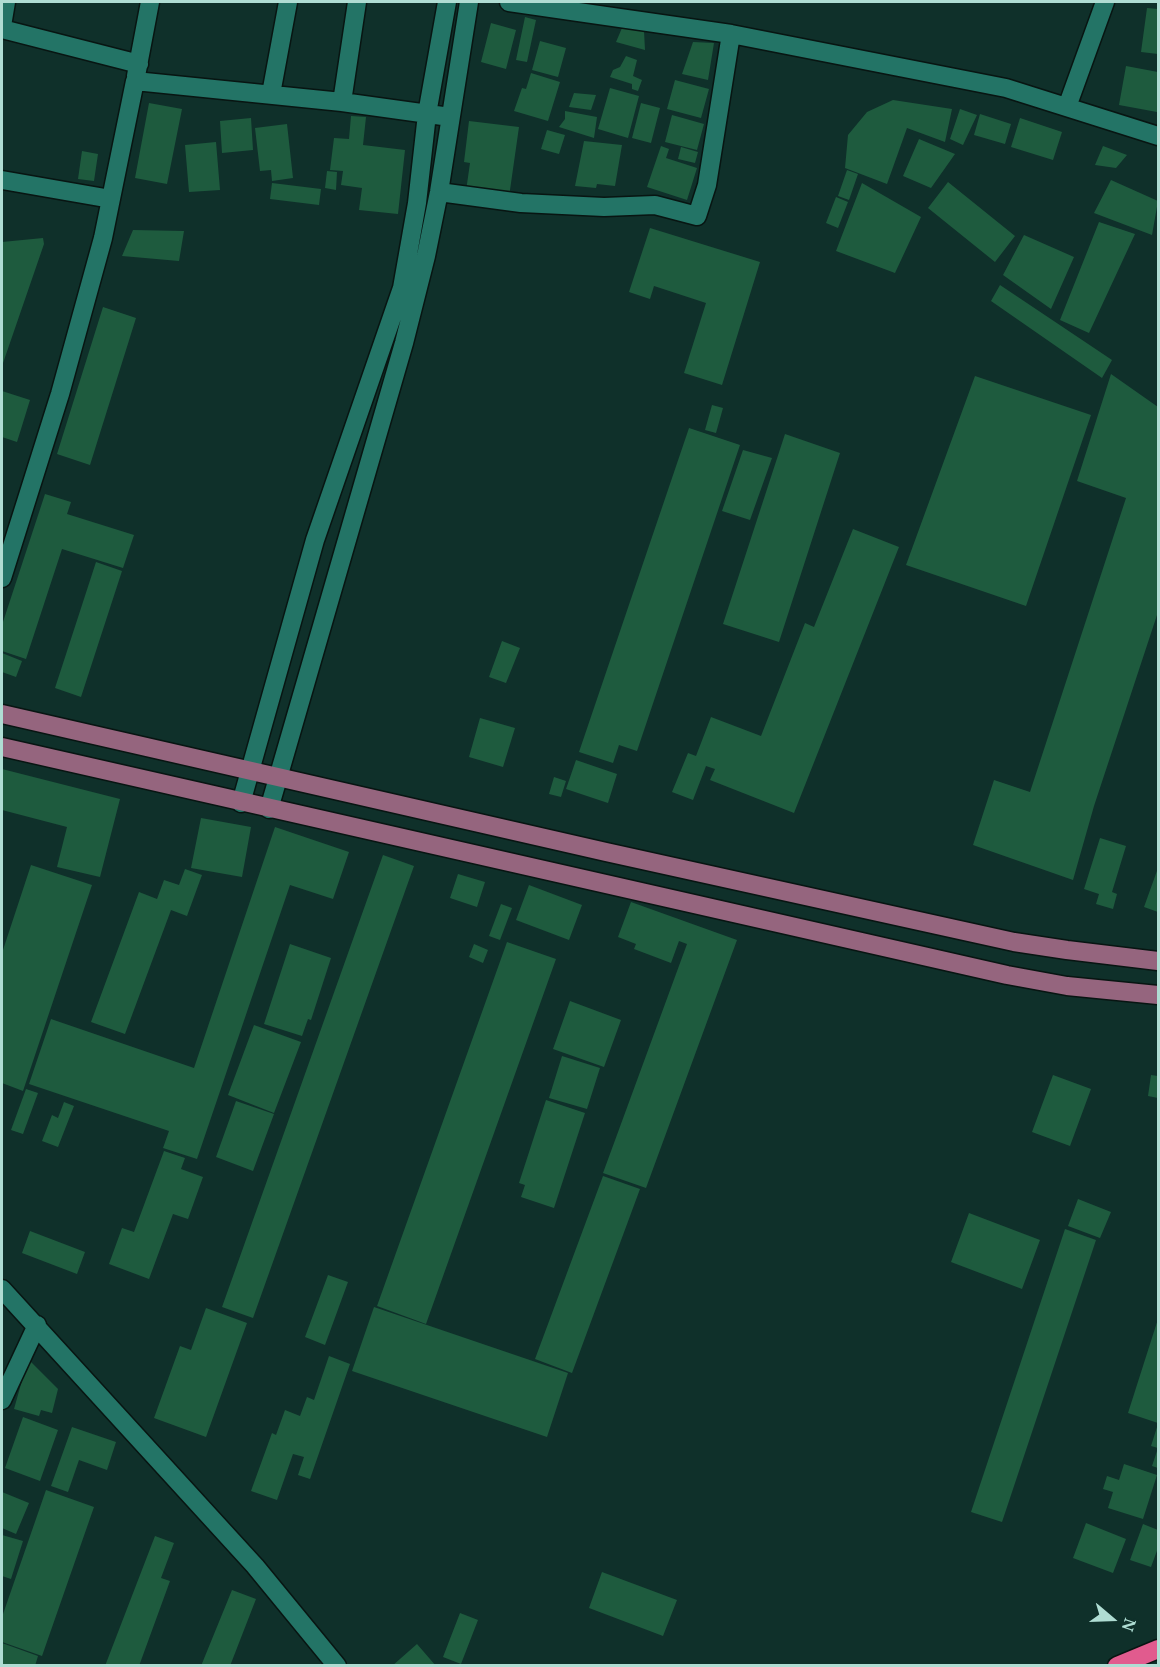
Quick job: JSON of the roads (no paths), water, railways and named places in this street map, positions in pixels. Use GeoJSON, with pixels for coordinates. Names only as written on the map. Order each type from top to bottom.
{"type":"FeatureCollection","features":[{"type":"Feature","properties":{"kind":"highway"},"geometry":{"type":"LineString","coordinates":[[1117,1665],[1158,1649]]}},
{"type":"Feature","properties":{"kind":"main road"},"geometry":{"type":"LineString","coordinates":[[2,714],[1014,942],[1158,961]]}},
{"type":"Feature","properties":{"kind":"main road"},"geometry":{"type":"LineString","coordinates":[[2,747],[1007,975],[1066,986],[1158,995]]}},
{"type":"Feature","properties":{"kind":"street"},"geometry":{"type":"LineString","coordinates":[[6,2],[2,28],[137,72],[271,94],[450,117]]}},
{"type":"Feature","properties":{"kind":"street"},"geometry":{"type":"LineString","coordinates":[[2,578],[60,394],[103,238],[150,2]]}},
{"type":"Feature","properties":{"kind":"street"},"geometry":{"type":"LineString","coordinates":[[271,94],[288,2]]}},
{"type":"Feature","properties":{"kind":"street"},"geometry":{"type":"LineString","coordinates":[[342,102],[357,2]]}},
{"type":"Feature","properties":{"kind":"street"},"geometry":{"type":"LineString","coordinates":[[241,802],[315,540],[402,288],[417,203],[427,114],[447,2]]}},
{"type":"Feature","properties":{"kind":"street"},"geometry":{"type":"LineString","coordinates":[[269,809],[404,343],[426,256],[439,192],[469,2]]}},
{"type":"Feature","properties":{"kind":"street"},"geometry":{"type":"LineString","coordinates":[[509,2],[731,34],[1006,88],[1158,136]]}},
{"type":"Feature","properties":{"kind":"street"},"geometry":{"type":"LineString","coordinates":[[1067,107],[1105,2]]}},
{"type":"Feature","properties":{"kind":"street"},"geometry":{"type":"LineString","coordinates":[[439,192],[533,203],[604,207],[655,205],[697,216],[707,185],[731,34]]}},
{"type":"Feature","properties":{"kind":"street"},"geometry":{"type":"LineString","coordinates":[[2,180],[111,199]]}},
{"type":"Feature","properties":{"kind":"street"},"geometry":{"type":"LineString","coordinates":[[2,1288],[255,1566],[337,1665]]}},
{"type":"Feature","properties":{"kind":"street"},"geometry":{"type":"LineString","coordinates":[[2,1400],[37,1325]]}}]}
